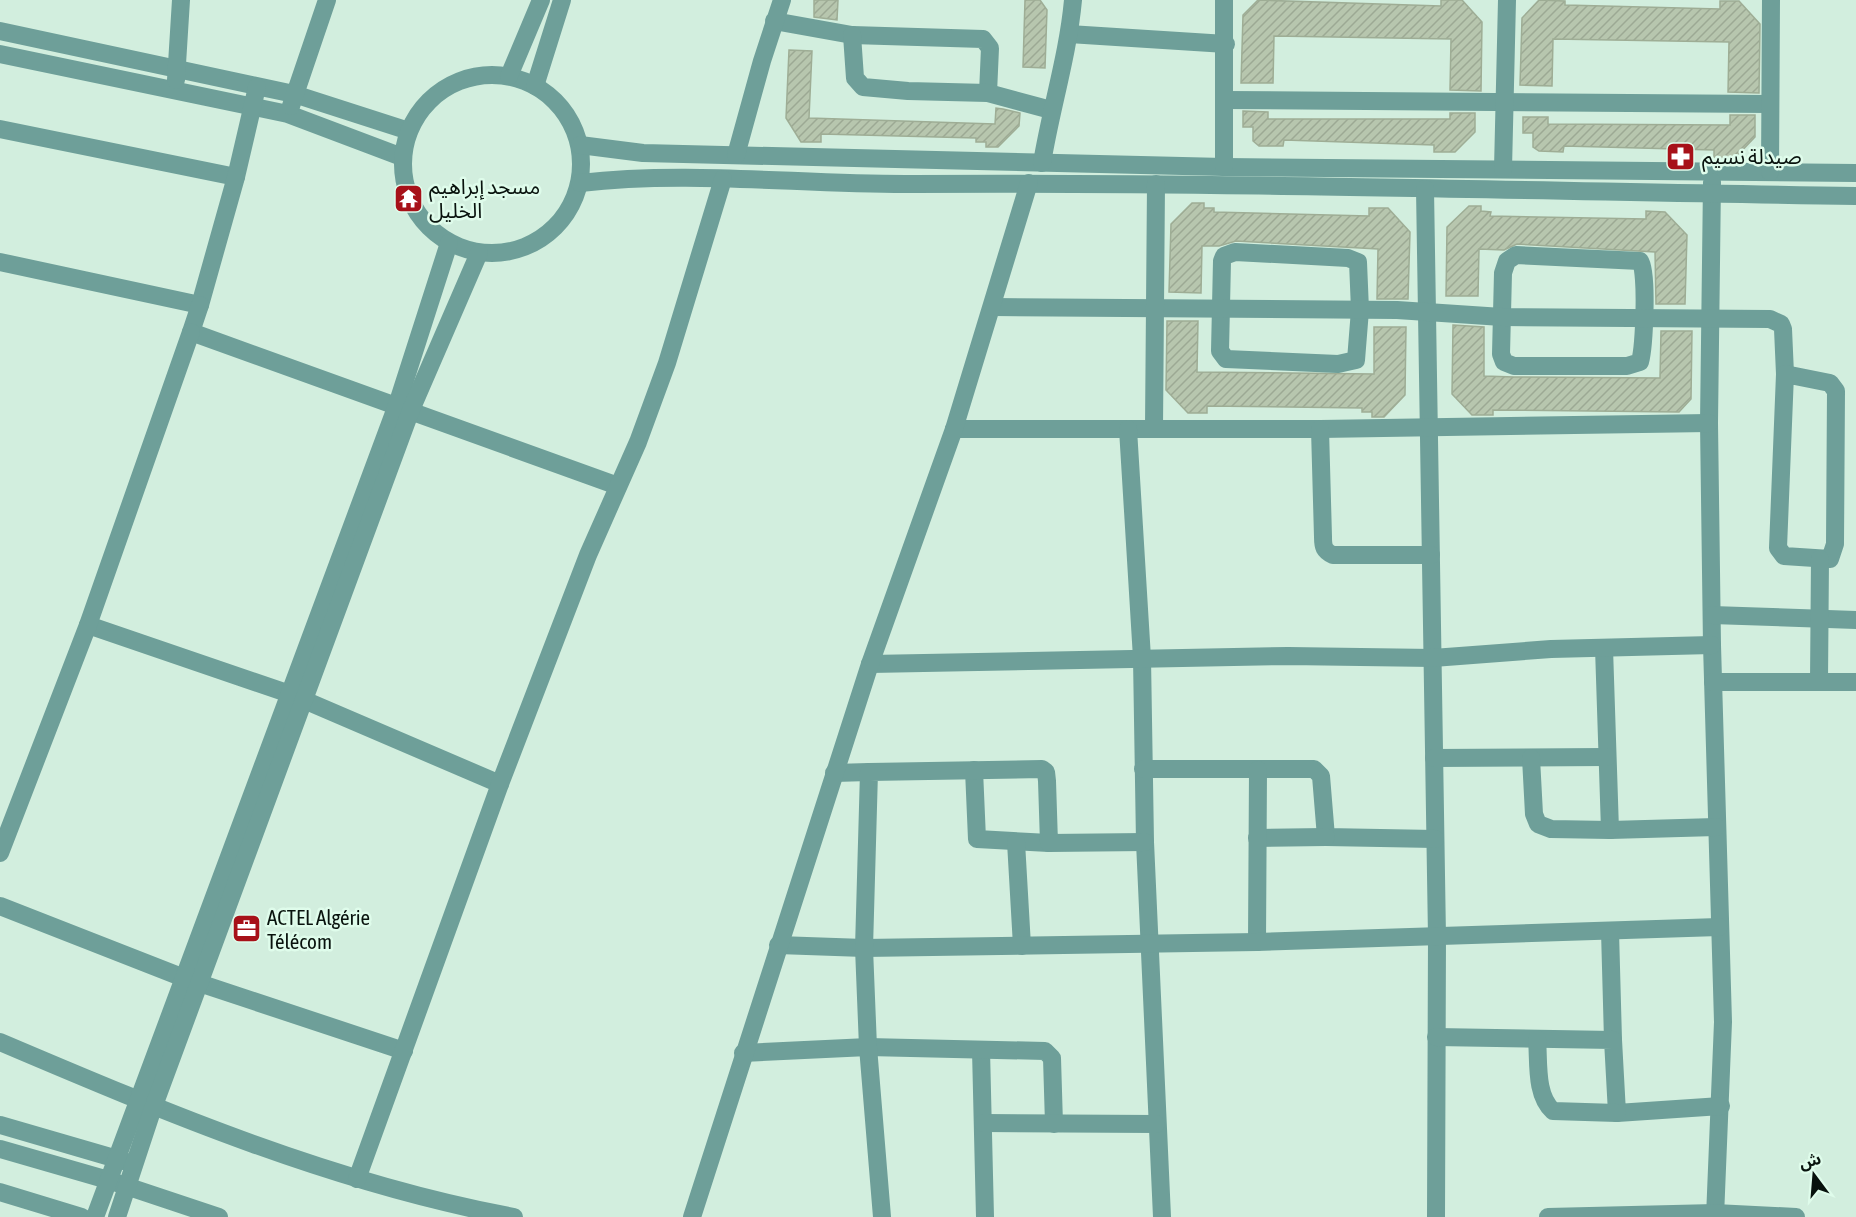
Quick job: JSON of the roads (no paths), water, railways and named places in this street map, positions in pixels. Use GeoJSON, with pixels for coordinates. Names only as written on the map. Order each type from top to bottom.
{"type":"FeatureCollection","features":[{"type":"Feature","properties":{"kind":"street"},"geometry":{"type":"LineString","coordinates":[[176,91],[181,0]]}},
{"type":"Feature","properties":{"kind":"street"},"geometry":{"type":"LineString","coordinates":[[288,114],[327,0]]}},
{"type":"Feature","properties":{"kind":"street"},"geometry":{"type":"LineString","coordinates":[[509,76],[541,0]]}},
{"type":"Feature","properties":{"kind":"street"},"geometry":{"type":"LineString","coordinates":[[536,86],[562,0]]}},
{"type":"Feature","properties":{"kind":"street"},"geometry":{"type":"LineString","coordinates":[[736,156],[782,0]]}},
{"type":"Feature","properties":{"kind":"street"},"geometry":{"type":"LineString","coordinates":[[1042,163],[1051,110],[1070,34],[1072,0]]}},
{"type":"Feature","properties":{"kind":"street"},"geometry":{"type":"LineString","coordinates":[[1224,0],[1226,44],[1224,167]]}},
{"type":"Feature","properties":{"kind":"street"},"geometry":{"type":"LineString","coordinates":[[1503,169],[1507,0]]}},
{"type":"Feature","properties":{"kind":"street"},"geometry":{"type":"LineString","coordinates":[[1770,172],[1771,0]]}},
{"type":"Feature","properties":{"kind":"street"},"geometry":{"type":"LineString","coordinates":[[774,21],[852,35],[986,40],[990,48],[988,93]]}},
{"type":"Feature","properties":{"kind":"street"},"geometry":{"type":"LineString","coordinates":[[0,31],[294,94],[409,131]]}},
{"type":"Feature","properties":{"kind":"street"},"geometry":{"type":"LineString","coordinates":[[1070,34],[1226,44]]}},
{"type":"Feature","properties":{"kind":"street"},"geometry":{"type":"LineString","coordinates":[[852,35],[855,78],[863,87],[908,91],[988,93],[1051,110]]}},
{"type":"Feature","properties":{"kind":"street"},"geometry":{"type":"LineString","coordinates":[[0,54],[253,105],[288,114],[402,157]]}},
{"type":"Feature","properties":{"kind":"street"},"geometry":{"type":"LineString","coordinates":[[478,76],[509,76],[536,86],[556,101],[571,122],[580,145],[580,183],[570,208],[553,229],[531,245],[506,253],[478,253],[449,243],[429,228],[413,207],[404,183],[402,157],[409,131],[425,105],[449,86],[478,76]]}},
{"type":"Feature","properties":{"kind":"street"},"geometry":{"type":"LineString","coordinates":[[0,853],[88,625],[191,332],[236,177],[257,87]]}},
{"type":"Feature","properties":{"kind":"street"},"geometry":{"type":"LineString","coordinates":[[1225,100],[1770,104]]}},
{"type":"Feature","properties":{"kind":"street"},"geometry":{"type":"LineString","coordinates":[[0,129],[236,177]]}},
{"type":"Feature","properties":{"kind":"street"},"geometry":{"type":"LineString","coordinates":[[580,145],[644,153],[1224,167],[1856,173]]}},
{"type":"Feature","properties":{"kind":"street"},"geometry":{"type":"LineString","coordinates":[[1457,169],[1457,189]]}},
{"type":"Feature","properties":{"kind":"street"},"geometry":{"type":"LineString","coordinates":[[1713,171],[1710,194],[1709,423],[1716,827],[1723,1022],[1715,1215]]}},
{"type":"Feature","properties":{"kind":"street"},"geometry":{"type":"LineString","coordinates":[[580,183],[657,176],[863,184],[1156,184],[1856,196]]}},
{"type":"Feature","properties":{"kind":"street"},"geometry":{"type":"LineString","coordinates":[[357,1179],[500,784],[588,555],[667,363],[723,179]]}},
{"type":"Feature","properties":{"kind":"street"},"geometry":{"type":"LineString","coordinates":[[692,1217],[870,664],[954,429],[1029,183]]}},
{"type":"Feature","properties":{"kind":"street"},"geometry":{"type":"LineString","coordinates":[[1154,428],[1153,309],[1156,184]]}},
{"type":"Feature","properties":{"kind":"street"},"geometry":{"type":"LineString","coordinates":[[1425,189],[1437,937],[1436,1217]]}},
{"type":"Feature","properties":{"kind":"street"},"geometry":{"type":"LineString","coordinates":[[95,1217],[115,1158],[146,1103],[193,981],[404,408],[449,243]]}},
{"type":"Feature","properties":{"kind":"street"},"geometry":{"type":"LineString","coordinates":[[1246,252],[1353,259],[1359,265],[1360,310],[1356,360],[1338,364],[1226,359],[1220,351],[1222,309],[1222,261],[1228,254],[1246,252]]}},
{"type":"Feature","properties":{"kind":"street"},"geometry":{"type":"LineString","coordinates":[[404,408],[478,253]]}},
{"type":"Feature","properties":{"kind":"street"},"geometry":{"type":"LineString","coordinates":[[1516,255],[1640,261],[1644,267],[1640,362],[1633,366],[1508,364],[1501,354],[1502,317],[1504,265],[1516,255]]}},
{"type":"Feature","properties":{"kind":"street"},"geometry":{"type":"LineString","coordinates":[[0,262],[200,305]]}},
{"type":"Feature","properties":{"kind":"street"},"geometry":{"type":"LineString","coordinates":[[993,307],[1426,311],[1502,317],[1770,319],[1781,324],[1785,336],[1778,548],[1784,556],[1820,559],[1833,556],[1835,544],[1836,391],[1830,383],[1785,374]]}},
{"type":"Feature","properties":{"kind":"street"},"geometry":{"type":"LineString","coordinates":[[191,332],[618,486]]}},
{"type":"Feature","properties":{"kind":"street"},"geometry":{"type":"LineString","coordinates":[[954,429],[1320,429],[1709,423]]}},
{"type":"Feature","properties":{"kind":"street"},"geometry":{"type":"LineString","coordinates":[[1128,429],[1142,658],[1145,842],[1162,1217]]}},
{"type":"Feature","properties":{"kind":"street"},"geometry":{"type":"LineString","coordinates":[[1320,429],[1323,547],[1327,553],[1333,555],[1431,555]]}},
{"type":"Feature","properties":{"kind":"street"},"geometry":{"type":"LineString","coordinates":[[1819,681],[1820,559]]}},
{"type":"Feature","properties":{"kind":"street"},"geometry":{"type":"LineString","coordinates":[[1712,615],[1856,620]]}},
{"type":"Feature","properties":{"kind":"street"},"geometry":{"type":"LineString","coordinates":[[88,625],[297,698],[500,784]]}},
{"type":"Feature","properties":{"kind":"street"},"geometry":{"type":"LineString","coordinates":[[870,664],[1142,658],[1433,658],[1604,648],[1712,645]]}},
{"type":"Feature","properties":{"kind":"street"},"geometry":{"type":"LineString","coordinates":[[1604,648],[1610,830]]}},
{"type":"Feature","properties":{"kind":"street"},"geometry":{"type":"LineString","coordinates":[[1713,682],[1856,682]]}},
{"type":"Feature","properties":{"kind":"street"},"geometry":{"type":"LineString","coordinates":[[1434,758],[1607,757]]}},
{"type":"Feature","properties":{"kind":"street"},"geometry":{"type":"LineString","coordinates":[[1531,758],[1534,814],[1538,824],[1551,829],[1716,827]]}},
{"type":"Feature","properties":{"kind":"street"},"geometry":{"type":"LineString","coordinates":[[834,773],[1038,768],[1046,772],[1049,843]]}},
{"type":"Feature","properties":{"kind":"street"},"geometry":{"type":"LineString","coordinates":[[1143,769],[1318,770],[1321,776],[1326,837]]}},
{"type":"Feature","properties":{"kind":"street"},"geometry":{"type":"LineString","coordinates":[[974,770],[975,837],[981,841],[1145,842]]}},
{"type":"Feature","properties":{"kind":"street"},"geometry":{"type":"LineString","coordinates":[[1257,942],[1258,770]]}},
{"type":"Feature","properties":{"kind":"street"},"geometry":{"type":"LineString","coordinates":[[869,772],[864,948],[868,1047],[882,1217]]}},
{"type":"Feature","properties":{"kind":"street"},"geometry":{"type":"LineString","coordinates":[[1257,838],[1435,839]]}},
{"type":"Feature","properties":{"kind":"street"},"geometry":{"type":"LineString","coordinates":[[1016,842],[1022,946]]}},
{"type":"Feature","properties":{"kind":"street"},"geometry":{"type":"LineString","coordinates":[[0,906],[193,981],[404,1051]]}},
{"type":"Feature","properties":{"kind":"street"},"geometry":{"type":"LineString","coordinates":[[778,945],[864,948],[1257,942],[1719,927]]}},
{"type":"Feature","properties":{"kind":"street"},"geometry":{"type":"LineString","coordinates":[[1610,931],[1617,1113]]}},
{"type":"Feature","properties":{"kind":"street"},"geometry":{"type":"LineString","coordinates":[[1436,1037],[1613,1040]]}},
{"type":"Feature","properties":{"kind":"street"},"geometry":{"type":"LineString","coordinates":[[1537,1039],[1542,1095],[1546,1104],[1553,1111],[1617,1113],[1721,1106]]}},
{"type":"Feature","properties":{"kind":"street"},"geometry":{"type":"LineString","coordinates":[[0,1042],[194,1123],[357,1179],[514,1217]]}},
{"type":"Feature","properties":{"kind":"street"},"geometry":{"type":"LineString","coordinates":[[743,1053],[868,1047],[1050,1053],[1054,1124]]}},
{"type":"Feature","properties":{"kind":"street"},"geometry":{"type":"LineString","coordinates":[[981,1050],[985,1217]]}},
{"type":"Feature","properties":{"kind":"street"},"geometry":{"type":"LineString","coordinates":[[117,1217],[135,1164],[146,1103]]}},
{"type":"Feature","properties":{"kind":"street"},"geometry":{"type":"LineString","coordinates":[[983,1123],[1156,1124]]}},
{"type":"Feature","properties":{"kind":"street"},"geometry":{"type":"LineString","coordinates":[[0,1125],[135,1164]]}},
{"type":"Feature","properties":{"kind":"street"},"geometry":{"type":"LineString","coordinates":[[0,1149],[108,1180],[219,1217]]}},
{"type":"Feature","properties":{"kind":"street"},"geometry":{"type":"LineString","coordinates":[[0,1192],[82,1217]]}},
{"type":"Feature","properties":{"kind":"street"},"geometry":{"type":"LineString","coordinates":[[1548,1217],[1715,1215],[1796,1217]]}},
{"type":"Feature","properties":{"kind":"place","name":"صيدلة نسيم"},"geometry":{"type":"Point","coordinates":[1681,156]}},
{"type":"Feature","properties":{"kind":"place","name":"مسجد إبراهيم الخليل"},"geometry":{"type":"Point","coordinates":[408,198]}},
{"type":"Feature","properties":{"kind":"place","name":"ACTEL Algérie Télécom"},"geometry":{"type":"Point","coordinates":[246,929]}}]}
